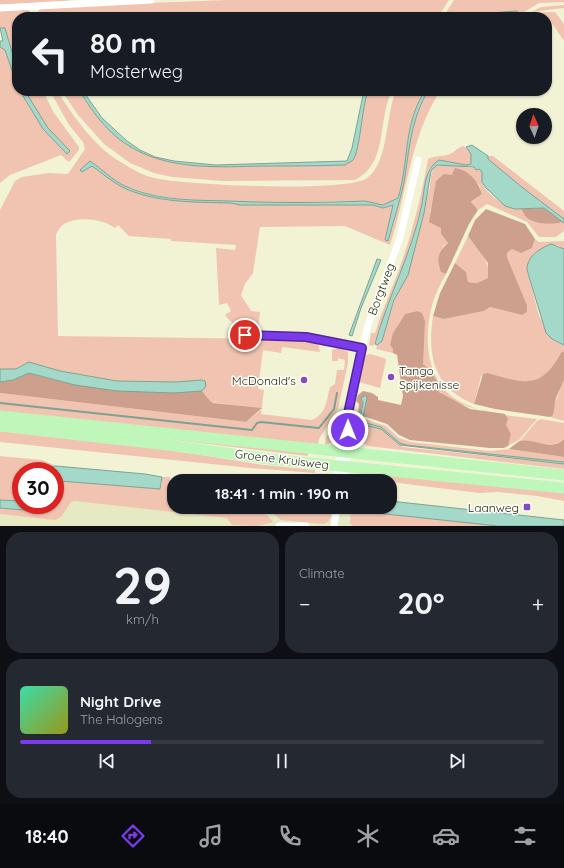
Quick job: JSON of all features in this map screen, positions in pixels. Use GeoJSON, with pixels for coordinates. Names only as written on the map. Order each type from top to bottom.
{"type":"FeatureCollection","features":[{"type":"Feature","properties":{"kind":"main road","name":"Groene Kruisweg"},"geometry":{"type":"LineString","coordinates":[[0,416],[564,475]]}},
{"type":"Feature","properties":{"kind":"main road","name":"Groene Kruisweg"},"geometry":{"type":"LineString","coordinates":[[0,426],[342,466],[442,474],[564,488]]}},
{"type":"Feature","properties":{"kind":"street"},"geometry":{"type":"LineString","coordinates":[[0,8],[151,0]]}},
{"type":"Feature","properties":{"kind":"street","name":"Borgtweg"},"geometry":{"type":"LineString","coordinates":[[342,466],[347,418],[362,348],[379,292],[400,238],[418,160]]}},
{"type":"Feature","properties":{"kind":"street"},"geometry":{"type":"LineString","coordinates":[[245,335],[297,336],[362,348]]}},
{"type":"Feature","properties":{"kind":"street"},"geometry":{"type":"LineString","coordinates":[[339,474],[342,466]]}},
{"type":"Feature","properties":{"kind":"street"},"geometry":{"type":"LineString","coordinates":[[342,466],[343,474]]}},
{"type":"Feature","properties":{"kind":"street"},"geometry":{"type":"LineString","coordinates":[[334,526],[336,514]]}},
{"type":"Feature","properties":{"kind":"street"},"geometry":{"type":"LineString","coordinates":[[279,526],[306,526]]}},
{"type":"Feature","properties":{"kind":"shaded area"},"geometry":{"type":"Polygon","coordinates":[[[0,0],[77,0],[0,5],[0,0]]]}},
{"type":"Feature","properties":{"kind":"shaded area"},"geometry":{"type":"Polygon","coordinates":[[[227,0],[449,0],[441,12],[38,12],[45,7],[227,0]]]}},
{"type":"Feature","properties":{"kind":"shaded area"},"geometry":{"type":"Polygon","coordinates":[[[454,0],[564,0],[564,2],[539,3],[524,12],[446,12],[454,0]]]}},
{"type":"Feature","properties":{"kind":"shaded area"},"geometry":{"type":"Polygon","coordinates":[[[564,5],[564,8],[531,12],[541,7],[564,5]]]}},
{"type":"Feature","properties":{"kind":"shaded area"},"geometry":{"type":"Polygon","coordinates":[[[27,7],[30,12],[12,12],[12,52],[5,28],[0,28],[0,9],[27,7]]]}},
{"type":"Feature","properties":{"kind":"shaded area"},"geometry":{"type":"Polygon","coordinates":[[[552,12],[555,12],[564,24],[564,41],[552,23],[552,12]]]}},
{"type":"Feature","properties":{"kind":"shaded area"},"geometry":{"type":"Polygon","coordinates":[[[0,47],[5,50],[12,70],[12,96],[23,96],[43,129],[69,151],[48,128],[28,96],[46,96],[54,113],[79,147],[79,150],[69,162],[61,155],[10,175],[0,183],[0,47]]]}},
{"type":"Feature","properties":{"kind":"shaded area"},"geometry":{"type":"Polygon","coordinates":[[[53,96],[60,96],[86,132],[104,150],[127,166],[154,178],[170,181],[228,185],[329,185],[353,183],[367,178],[374,171],[383,150],[394,96],[422,96],[413,117],[398,198],[383,205],[365,201],[260,202],[174,198],[149,194],[125,186],[90,161],[83,172],[92,165],[123,187],[164,200],[230,203],[240,205],[373,205],[383,208],[393,205],[385,239],[388,241],[401,197],[414,124],[425,96],[437,96],[430,109],[415,147],[390,245],[345,226],[260,227],[253,273],[245,284],[241,295],[251,311],[260,312],[258,330],[248,330],[235,325],[225,315],[231,311],[227,303],[219,305],[216,248],[235,250],[236,245],[171,241],[171,239],[129,236],[118,225],[115,228],[104,222],[84,219],[66,223],[58,231],[56,235],[58,336],[266,339],[301,340],[318,343],[320,352],[282,347],[281,353],[263,350],[258,389],[264,390],[262,409],[211,402],[202,391],[206,386],[201,380],[176,382],[117,381],[60,371],[29,362],[16,369],[0,369],[0,210],[15,181],[22,177],[49,173],[68,174],[85,149],[83,142],[69,125],[53,96]]]}},
{"type":"Feature","properties":{"kind":"shaded area"},"geometry":{"type":"Polygon","coordinates":[[[65,96],[83,96],[104,125],[127,145],[151,156],[182,164],[214,167],[345,165],[353,160],[355,155],[367,96],[390,96],[387,102],[378,152],[373,163],[366,172],[355,180],[223,181],[172,177],[154,173],[130,163],[104,144],[78,115],[65,96]]]}},
{"type":"Feature","properties":{"kind":"shaded area"},"geometry":{"type":"Polygon","coordinates":[[[464,146],[471,154],[471,164],[466,165],[439,160],[429,169],[417,228],[375,344],[373,346],[369,345],[371,333],[375,333],[407,246],[428,159],[450,154],[464,146]]]}},
{"type":"Feature","properties":{"kind":"shaded area"},"geometry":{"type":"Polygon","coordinates":[[[488,156],[493,156],[564,211],[564,219],[523,188],[487,158],[488,156]]]}},
{"type":"Feature","properties":{"kind":"shaded area"},"geometry":{"type":"Polygon","coordinates":[[[442,164],[479,169],[482,172],[482,182],[488,192],[504,204],[521,209],[529,220],[544,224],[564,223],[564,231],[556,237],[539,237],[527,222],[487,204],[478,210],[471,203],[482,194],[479,185],[469,174],[452,175],[436,181],[434,202],[430,211],[441,228],[441,234],[448,243],[443,246],[441,272],[446,274],[440,284],[430,315],[428,343],[430,357],[433,370],[439,382],[448,393],[459,401],[479,409],[459,404],[451,400],[437,387],[431,372],[427,366],[423,364],[417,311],[405,314],[393,333],[393,353],[376,349],[377,345],[382,341],[430,187],[432,172],[435,167],[442,164]]]}},
{"type":"Feature","properties":{"kind":"shaded area"},"geometry":{"type":"Polygon","coordinates":[[[455,168],[469,174],[478,185],[482,194],[471,202],[478,210],[469,224],[446,274],[441,272],[438,259],[440,252],[448,243],[441,234],[441,228],[429,222],[436,181],[444,174],[452,175],[455,168]]]}},
{"type":"Feature","properties":{"kind":"shaded area"},"geometry":{"type":"Polygon","coordinates":[[[544,208],[563,222],[549,224],[534,222],[526,217],[521,209],[544,208]]]}},
{"type":"Feature","properties":{"kind":"shaded area"},"geometry":{"type":"Polygon","coordinates":[[[486,209],[525,224],[535,239],[532,248],[521,253],[512,249],[507,253],[507,257],[527,305],[527,312],[522,315],[490,307],[484,311],[444,319],[433,316],[440,293],[455,263],[466,272],[468,282],[477,283],[488,278],[488,263],[468,236],[475,220],[486,209]]]}},
{"type":"Feature","properties":{"kind":"shaded area"},"geometry":{"type":"Polygon","coordinates":[[[468,236],[480,251],[488,266],[488,278],[477,283],[467,282],[466,272],[455,263],[468,236]]]}},
{"type":"Feature","properties":{"kind":"shaded area"},"geometry":{"type":"Polygon","coordinates":[[[535,239],[539,242],[564,241],[564,249],[557,245],[527,270],[539,316],[552,339],[564,345],[564,353],[562,352],[547,373],[531,381],[522,381],[488,373],[481,376],[474,404],[450,389],[442,380],[436,369],[431,344],[433,316],[444,319],[484,311],[490,307],[522,315],[527,312],[527,305],[507,257],[507,253],[512,249],[532,248],[535,239]]]}},
{"type":"Feature","properties":{"kind":"shaded area"},"geometry":{"type":"Polygon","coordinates":[[[417,311],[422,313],[425,321],[423,364],[427,367],[441,387],[439,392],[470,409],[505,414],[508,419],[506,425],[511,434],[508,446],[504,448],[490,448],[410,440],[399,435],[387,424],[363,416],[367,398],[366,396],[361,398],[363,403],[360,415],[358,415],[359,404],[356,401],[358,395],[363,391],[372,393],[378,397],[378,400],[401,405],[403,396],[397,355],[393,353],[393,349],[390,345],[393,333],[405,314],[417,311]]]}},
{"type":"Feature","properties":{"kind":"shaded area"},"geometry":{"type":"Polygon","coordinates":[[[340,348],[348,352],[348,363],[338,409],[319,439],[318,445],[0,412],[0,393],[246,422],[262,409],[261,414],[312,420],[317,417],[321,414],[325,406],[330,387],[335,384],[337,370],[344,370],[345,360],[338,358],[338,361],[332,361],[332,350],[340,348]]]}},
{"type":"Feature","properties":{"kind":"shaded area"},"geometry":{"type":"Polygon","coordinates":[[[562,351],[564,353],[564,380],[556,398],[553,415],[550,417],[495,409],[474,404],[483,374],[488,373],[522,381],[531,381],[547,373],[562,351]]]}},
{"type":"Feature","properties":{"kind":"shaded area"},"geometry":{"type":"Polygon","coordinates":[[[370,354],[386,360],[380,388],[359,382],[363,359],[366,355],[370,354]]]}},
{"type":"Feature","properties":{"kind":"shaded area"},"geometry":{"type":"Polygon","coordinates":[[[29,373],[50,379],[114,390],[158,392],[202,391],[211,402],[214,403],[262,408],[246,422],[0,393],[0,382],[13,380],[29,373]]]}},
{"type":"Feature","properties":{"kind":"shaded area"},"geometry":{"type":"Polygon","coordinates":[[[564,380],[564,421],[550,417],[564,380]]]}},
{"type":"Feature","properties":{"kind":"shaded area"},"geometry":{"type":"Polygon","coordinates":[[[479,409],[505,414],[505,415],[487,412],[479,409]]]}},
{"type":"Feature","properties":{"kind":"shaded area"},"geometry":{"type":"Polygon","coordinates":[[[505,415],[537,419],[519,440],[508,446],[505,415]]]}},
{"type":"Feature","properties":{"kind":"shaded area"},"geometry":{"type":"Polygon","coordinates":[[[360,417],[359,424],[381,429],[403,447],[564,464],[564,469],[368,446],[361,442],[353,433],[351,420],[360,417]]]}},
{"type":"Feature","properties":{"kind":"shaded area"},"geometry":{"type":"Polygon","coordinates":[[[362,418],[386,426],[399,438],[411,442],[490,451],[509,449],[564,457],[564,462],[406,445],[400,443],[381,427],[362,422],[362,418]]]}},
{"type":"Feature","properties":{"kind":"shaded area"},"geometry":{"type":"Polygon","coordinates":[[[0,419],[308,452],[308,456],[0,419]]]}},
{"type":"Feature","properties":{"kind":"shaded area"},"geometry":{"type":"Polygon","coordinates":[[[341,419],[335,439],[329,444],[325,445],[326,437],[341,419]]]}},
{"type":"Feature","properties":{"kind":"shaded area"},"geometry":{"type":"Polygon","coordinates":[[[541,419],[564,423],[564,439],[555,444],[549,445],[520,441],[537,421],[541,419]]]}},
{"type":"Feature","properties":{"kind":"shaded area"},"geometry":{"type":"Polygon","coordinates":[[[0,431],[151,447],[264,465],[315,470],[315,473],[250,468],[0,442],[0,431]]]}},
{"type":"Feature","properties":{"kind":"shaded area"},"geometry":{"type":"Polygon","coordinates":[[[564,439],[564,457],[509,449],[520,441],[531,441],[548,445],[559,443],[564,439]]]}},
{"type":"Feature","properties":{"kind":"shaded area"},"geometry":{"type":"Polygon","coordinates":[[[0,456],[42,460],[47,462],[12,462],[12,501],[0,500],[0,456]]]}},
{"type":"Feature","properties":{"kind":"shaded area"},"geometry":{"type":"Polygon","coordinates":[[[64,474],[167,484],[167,514],[397,514],[397,509],[562,526],[0,526],[0,502],[12,504],[12,514],[64,514],[64,474]]]}},
{"type":"Feature","properties":{"kind":"shaded area"},"geometry":{"type":"Polygon","coordinates":[[[397,476],[564,491],[564,501],[537,496],[498,492],[479,493],[397,483],[397,476]]]}},
{"type":"Feature","properties":{"kind":"shaded area"},"geometry":{"type":"Polygon","coordinates":[[[162,477],[167,477],[167,511],[75,501],[71,502],[64,512],[64,481],[160,489],[162,477]]]}},
{"type":"Feature","properties":{"kind":"shaded area"},"geometry":{"type":"Polygon","coordinates":[[[0,508],[12,509],[12,514],[63,514],[55,520],[0,514],[0,508]]]}},
{"type":"Feature","properties":{"kind":"shaded area"},"geometry":{"type":"Polygon","coordinates":[[[191,514],[264,514],[273,522],[258,526],[232,525],[227,518],[191,514]]]}},
{"type":"Feature","properties":{"kind":"shaded area"},"geometry":{"type":"Polygon","coordinates":[[[274,514],[331,514],[328,522],[323,524],[281,520],[274,514]]]}},
{"type":"Feature","properties":{"kind":"shaded area"},"geometry":{"type":"Polygon","coordinates":[[[351,514],[386,514],[498,526],[353,526],[350,523],[351,514]]]}},
{"type":"Feature","properties":{"kind":"water"},"geometry":{"type":"Polygon","coordinates":[[[0,28],[5,28],[12,52],[12,70],[5,50],[0,47],[0,41],[3,41],[0,28]]]}},
{"type":"Feature","properties":{"kind":"water"},"geometry":{"type":"Polygon","coordinates":[[[23,96],[28,96],[48,128],[70,151],[67,154],[43,129],[23,96]]]}},
{"type":"Feature","properties":{"kind":"water"},"geometry":{"type":"Polygon","coordinates":[[[83,96],[87,96],[102,118],[127,141],[140,150],[155,157],[174,161],[215,165],[347,161],[352,148],[363,96],[367,96],[355,155],[353,160],[345,165],[214,167],[166,161],[151,156],[136,150],[127,145],[104,125],[83,96]]]}},
{"type":"Feature","properties":{"kind":"water"},"geometry":{"type":"Polygon","coordinates":[[[422,96],[425,96],[414,124],[404,182],[388,241],[385,240],[393,205],[383,208],[373,205],[240,205],[230,203],[175,201],[148,196],[122,187],[92,166],[82,172],[80,170],[90,161],[125,186],[150,195],[176,199],[280,202],[365,201],[383,205],[398,198],[410,130],[418,104],[422,96]]]}},
{"type":"Feature","properties":{"kind":"water"},"geometry":{"type":"Polygon","coordinates":[[[472,145],[488,156],[488,159],[523,188],[564,219],[564,223],[544,208],[515,209],[505,206],[486,188],[482,182],[482,172],[479,169],[476,170],[474,167],[437,165],[431,171],[424,213],[408,275],[394,300],[382,341],[377,345],[375,344],[380,326],[418,222],[426,179],[430,169],[439,160],[466,165],[471,164],[471,154],[466,147],[472,145]]]}},
{"type":"Feature","properties":{"kind":"water"},"geometry":{"type":"Polygon","coordinates":[[[551,244],[564,249],[564,345],[552,339],[546,333],[527,270],[531,257],[542,248],[551,244]]]}},
{"type":"Feature","properties":{"kind":"water"},"geometry":{"type":"Polygon","coordinates":[[[377,259],[381,260],[361,308],[352,336],[349,335],[377,259]]]}},
{"type":"Feature","properties":{"kind":"water"},"geometry":{"type":"Polygon","coordinates":[[[29,362],[60,371],[117,381],[176,382],[201,380],[205,381],[206,386],[202,391],[174,393],[117,391],[75,385],[29,373],[13,380],[0,382],[0,369],[16,369],[29,362]]]}},
{"type":"Feature","properties":{"kind":"water"},"geometry":{"type":"Polygon","coordinates":[[[366,395],[367,398],[362,422],[381,427],[400,443],[406,445],[564,462],[564,464],[400,445],[381,429],[359,424],[363,403],[361,398],[366,395]]]}},
{"type":"Feature","properties":{"kind":"water"},"geometry":{"type":"Polygon","coordinates":[[[64,467],[145,474],[162,477],[160,489],[64,481],[64,467]]]}},
{"type":"Feature","properties":{"kind":"water"},"geometry":{"type":"Polygon","coordinates":[[[0,500],[12,501],[12,509],[0,508],[0,500]]]}},
{"type":"Feature","properties":{"kind":"water"},"geometry":{"type":"Polygon","coordinates":[[[397,502],[564,520],[564,526],[498,526],[386,514],[397,514],[397,502]]]}},
{"type":"Feature","properties":{"kind":"waterway"},"geometry":{"type":"LineString","coordinates":[[0,403],[252,430],[257,423],[261,422],[319,428],[334,409],[337,393]]}},
{"type":"Feature","properties":{"kind":"place","name":"Tango Spijkenisse"},"geometry":{"type":"Point","coordinates":[391,377]}},
{"type":"Feature","properties":{"kind":"place","name":"McDonald's"},"geometry":{"type":"Point","coordinates":[304,380]}},
{"type":"Feature","properties":{"kind":"place","name":"Laanweg"},"geometry":{"type":"Point","coordinates":[527,507]}},
{"type":"Feature","properties":{"kind":"route"},"geometry":{"type":"LineString","coordinates":[[245,335],[297,336],[315,338],[362,348],[347,418],[348,430]]}}]}
